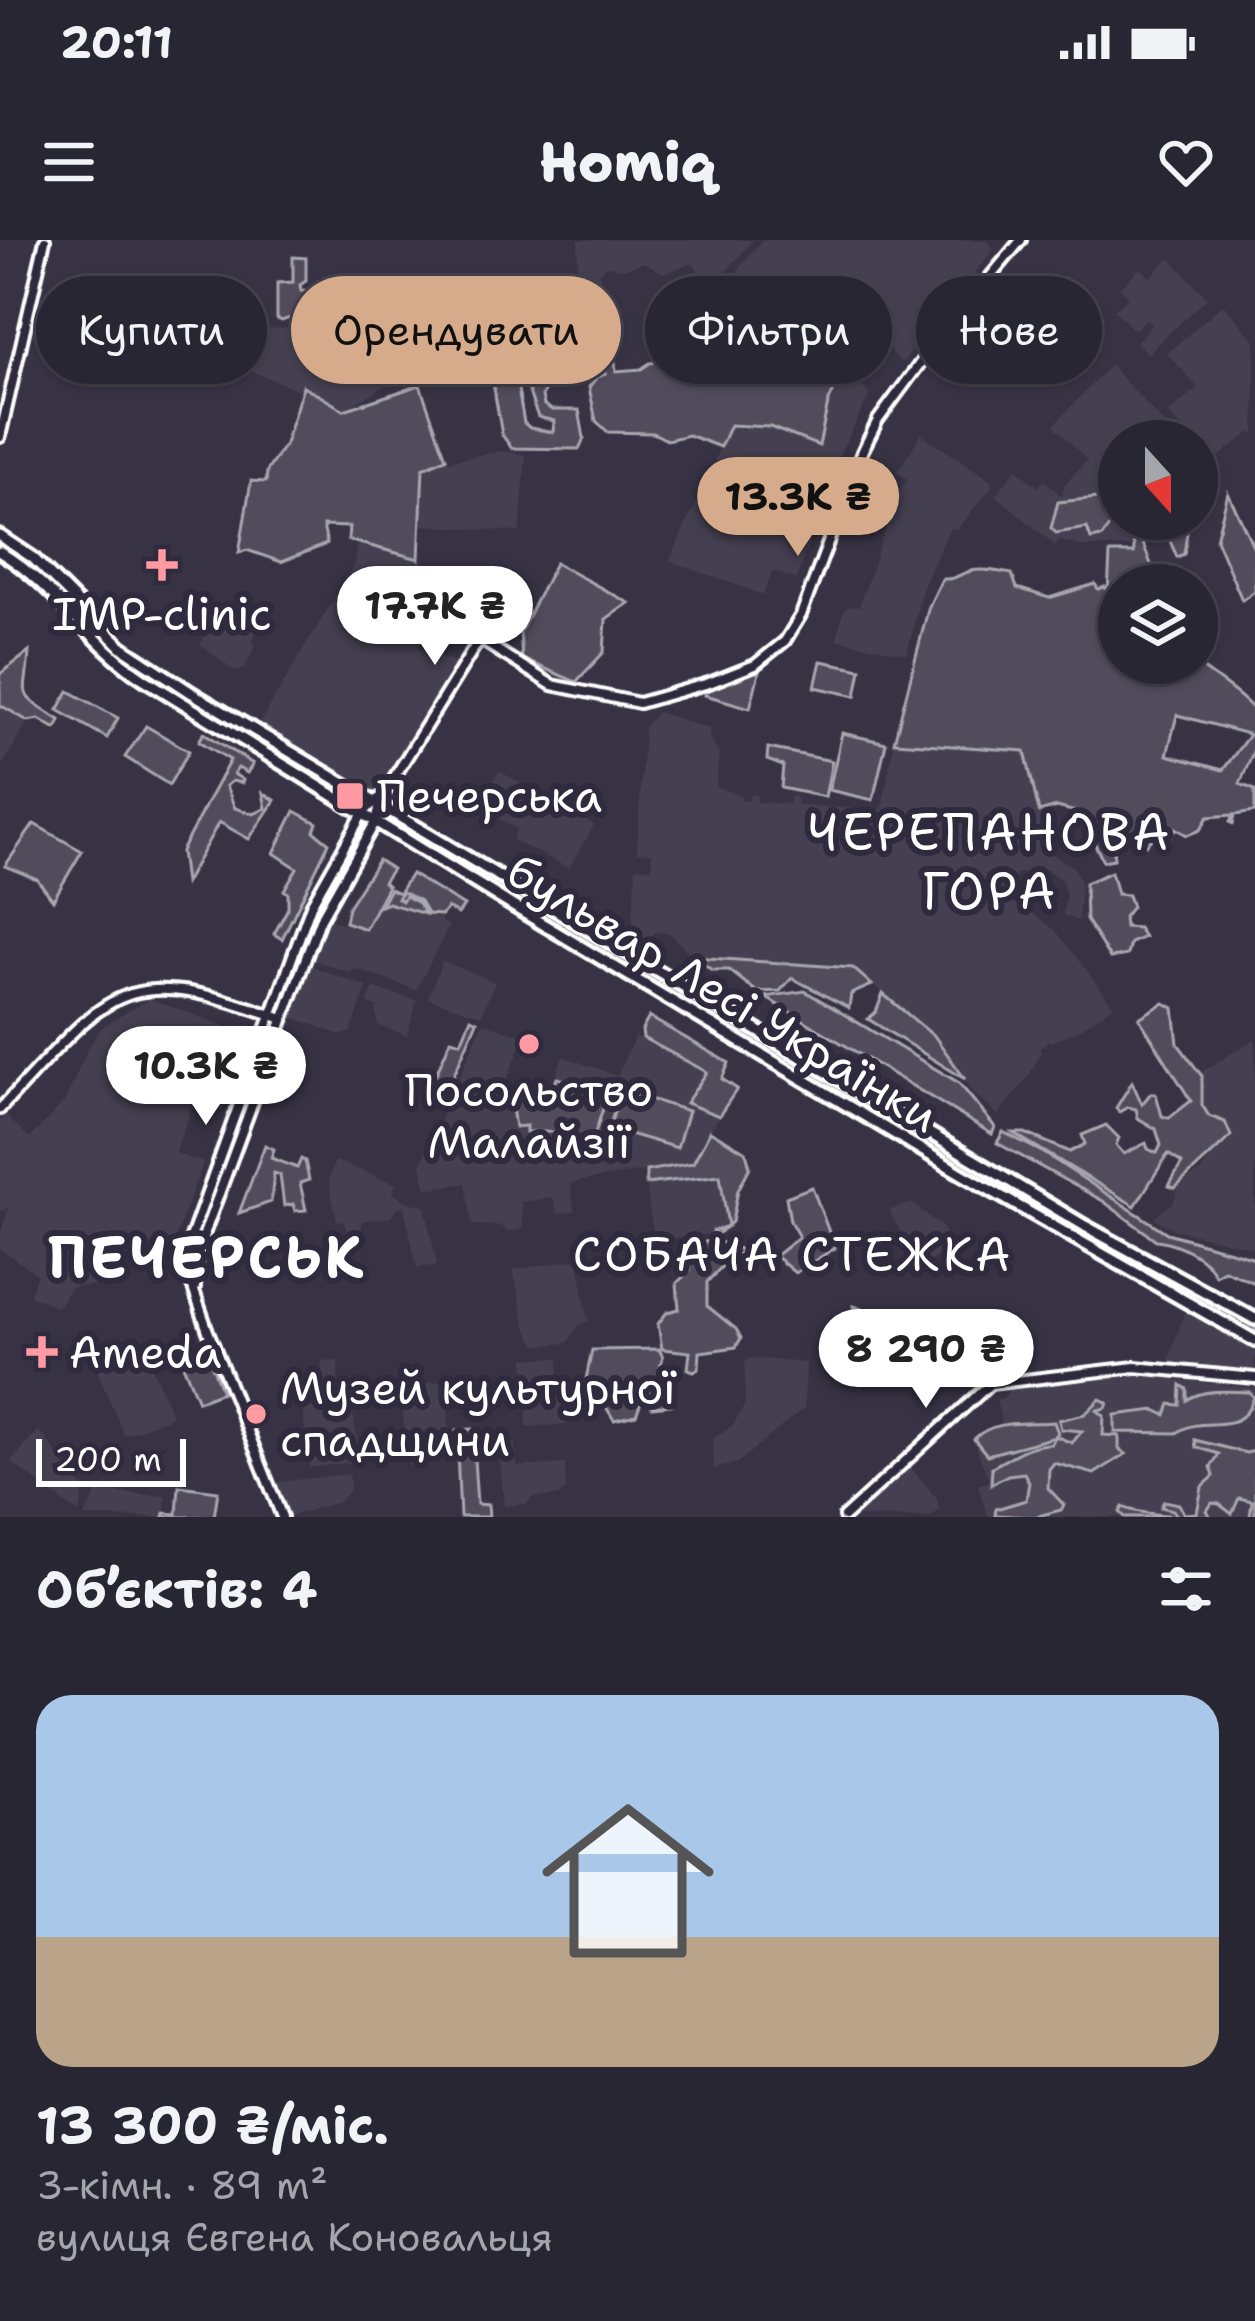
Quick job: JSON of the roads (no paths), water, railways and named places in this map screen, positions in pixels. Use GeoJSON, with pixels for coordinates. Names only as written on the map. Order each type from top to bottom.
{"type":"FeatureCollection","features":[{"type":"Feature","properties":{"kind":"main road"},"geometry":{"type":"LineString","coordinates":[[0,437],[46,240]]}},
{"type":"Feature","properties":{"kind":"main road"},"geometry":{"type":"LineString","coordinates":[[195,1287],[195,1261],[325,910],[376,821],[379,802],[481,640],[552,685],[639,703],[740,672],[769,655],[794,631],[878,420],[1021,240]]}},
{"type":"Feature","properties":{"kind":"main road","name":"бульвар Лесі Українки"},"geometry":{"type":"LineString","coordinates":[[0,536],[33,558],[122,647],[1141,1258],[1255,1319]]}},
{"type":"Feature","properties":{"kind":"main road","name":"бульвар Лесі Українки"},"geometry":{"type":"LineString","coordinates":[[0,552],[20,565],[126,668],[908,1142],[1255,1341]]}},
{"type":"Feature","properties":{"kind":"main road"},"geometry":{"type":"LineString","coordinates":[[252,747],[262,743],[261,733]]}},
{"type":"Feature","properties":{"kind":"main road"},"geometry":{"type":"LineString","coordinates":[[303,778],[300,767],[311,764]]}},
{"type":"Feature","properties":{"kind":"main road"},"geometry":{"type":"LineString","coordinates":[[282,1517],[186,1268],[189,1238],[311,905],[363,813],[379,802]]}},
{"type":"Feature","properties":{"kind":"main road"},"geometry":{"type":"LineString","coordinates":[[0,1109],[76,1030],[123,995],[144,988],[175,988],[283,1019]]}},
{"type":"Feature","properties":{"kind":"main road"},"geometry":{"type":"LineString","coordinates":[[243,1005],[263,1031]]}},
{"type":"Feature","properties":{"kind":"main road"},"geometry":{"type":"LineString","coordinates":[[908,1142],[919,1124]]}},
{"type":"Feature","properties":{"kind":"main road"},"geometry":{"type":"LineString","coordinates":[[844,1517],[990,1384],[1136,1367],[1255,1378]]}},
{"type":"Feature","properties":{"kind":"place","name":"IMP-clinic"},"geometry":{"type":"Point","coordinates":[162,565]}},
{"type":"Feature","properties":{"kind":"place","name":"Печерська"},"geometry":{"type":"Point","coordinates":[350,796]}},
{"type":"Feature","properties":{"kind":"place","name":"Посольство Малайзії"},"geometry":{"type":"Point","coordinates":[529,1044]}},
{"type":"Feature","properties":{"kind":"place","name":"Ameda"},"geometry":{"type":"Point","coordinates":[42,1352]}},
{"type":"Feature","properties":{"kind":"place","name":"Музей культурної спадщини"},"geometry":{"type":"Point","coordinates":[256,1414]}},
{"type":"Feature","properties":{"kind":"district","name":"ЧЕРЕПАНОВА ГОРА"},"geometry":{"type":"Point","coordinates":[990,861]}},
{"type":"Feature","properties":{"kind":"district","name":"СОБАЧА СТЕЖКА"},"geometry":{"type":"Point","coordinates":[793,1254]}},
{"type":"Feature","properties":{"kind":"district","name":"ПЕЧЕРСЬК"},"geometry":{"type":"Point","coordinates":[207,1257]}}]}
